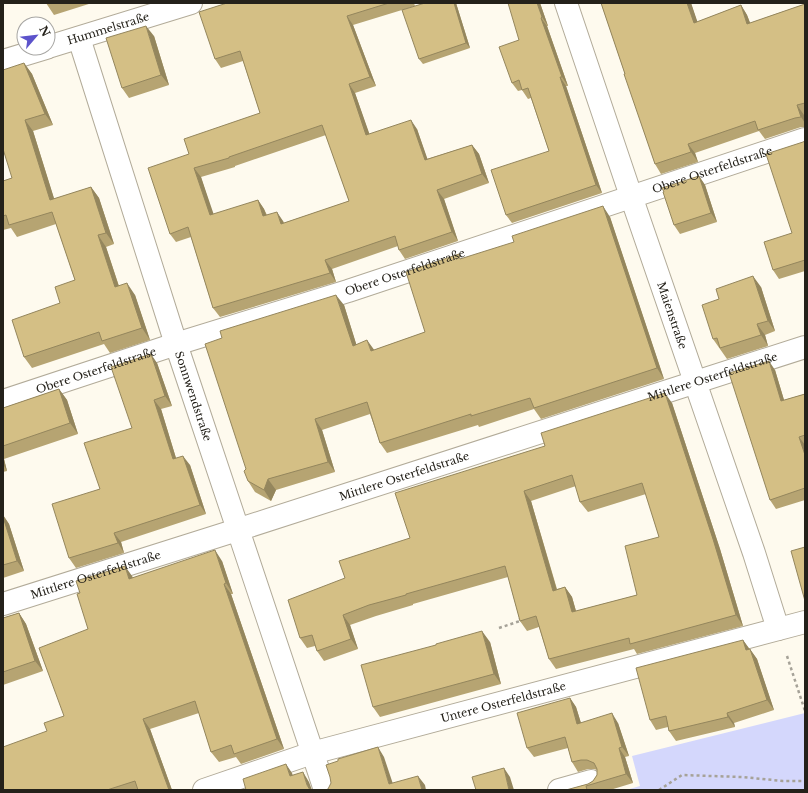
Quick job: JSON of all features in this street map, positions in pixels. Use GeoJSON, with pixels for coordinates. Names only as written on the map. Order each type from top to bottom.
{"type":"FeatureCollection","features":[{"type":"Feature","properties":{"kind":"street","name":"Hummelstraße"},"geometry":{"type":"LineString","coordinates":[[56,45],[191,3]]}},
{"type":"Feature","properties":{"kind":"street","name":"Maienstraße"},"geometry":{"type":"LineString","coordinates":[[566,3],[754,553],[778,629]]}},
{"type":"Feature","properties":{"kind":"street","name":"Sonnwendstraße"},"geometry":{"type":"LineString","coordinates":[[80,38],[176,344],[325,790]]}},
{"type":"Feature","properties":{"kind":"street","name":"Hummelstraße"},"geometry":{"type":"LineString","coordinates":[[3,61],[20,56]]}},
{"type":"Feature","properties":{"kind":"street","name":"Obere Osterfeldstraße"},"geometry":{"type":"LineString","coordinates":[[3,401],[176,344],[348,290],[805,139]]}},
{"type":"Feature","properties":{"kind":"street","name":"Mittlere Osterfeldstraße"},"geometry":{"type":"LineString","coordinates":[[3,604],[805,348]]}},
{"type":"Feature","properties":{"kind":"street","name":"Untere Osterfeldstraße"},"geometry":{"type":"LineString","coordinates":[[204,790],[312,753],[805,622]]}},
{"type":"Feature","properties":{"kind":"street"},"geometry":{"type":"LineString","coordinates":[[559,790],[590,781]]}},
{"type":"Feature","properties":{"kind":"path"},"geometry":{"type":"LineString","coordinates":[[499,628],[520,621],[519,616]]}},
{"type":"Feature","properties":{"kind":"path"},"geometry":{"type":"LineString","coordinates":[[778,629],[805,711]]}},
{"type":"Feature","properties":{"kind":"path"},"geometry":{"type":"LineString","coordinates":[[659,790],[682,775],[805,781]]}},
{"type":"Feature","properties":{"kind":"shaded area"},"geometry":{"type":"Polygon","coordinates":[[[805,713],[805,790],[626,790],[640,786],[632,756],[805,713]]]}},
{"type":"Feature","properties":{"kind":"building"},"geometry":{"type":"Polygon","coordinates":[[[227,3],[389,3],[347,16],[370,77],[349,84],[366,135],[411,120],[425,160],[472,145],[482,174],[437,190],[452,232],[399,250],[395,236],[325,260],[330,273],[213,308],[188,227],[170,234],[148,168],[189,154],[184,139],[260,113],[240,51],[215,59],[199,12],[227,3]],[[322,125],[229,158],[194,168],[210,215],[258,200],[263,216],[277,212],[281,224],[349,201],[322,125]]]}},
{"type":"Feature","properties":{"kind":"building"},"geometry":{"type":"Polygon","coordinates":[[[425,3],[454,3],[466,43],[419,59],[402,10],[425,3]]]}},
{"type":"Feature","properties":{"kind":"building"},"geometry":{"type":"Polygon","coordinates":[[[508,3],[537,3],[596,185],[506,215],[491,170],[549,151],[528,88],[522,90],[519,80],[512,83],[499,47],[519,40],[508,3]]]}},
{"type":"Feature","properties":{"kind":"building"},"geometry":{"type":"Polygon","coordinates":[[[601,3],[687,3],[694,23],[741,5],[747,24],[805,4],[805,103],[797,105],[801,117],[758,130],[755,121],[688,144],[691,152],[655,164],[601,3]]]}},
{"type":"Feature","properties":{"kind":"building"},"geometry":{"type":"Polygon","coordinates":[[[146,26],[161,75],[122,88],[106,38],[146,26]]]}},
{"type":"Feature","properties":{"kind":"building"},"geometry":{"type":"Polygon","coordinates":[[[24,63],[45,114],[25,120],[50,200],[91,187],[106,233],[98,235],[115,287],[127,283],[142,328],[102,341],[99,332],[24,357],[12,320],[60,303],[55,287],[75,280],[52,212],[9,225],[6,215],[3,216],[3,181],[12,178],[3,149],[3,70],[24,63]]]}},
{"type":"Feature","properties":{"kind":"building"},"geometry":{"type":"Polygon","coordinates":[[[805,141],[805,260],[773,270],[764,242],[792,233],[766,154],[805,141]]]}},
{"type":"Feature","properties":{"kind":"building"},"geometry":{"type":"Polygon","coordinates":[[[699,176],[711,213],[674,225],[662,188],[699,176]]]}},
{"type":"Feature","properties":{"kind":"building"},"geometry":{"type":"Polygon","coordinates":[[[603,206],[657,368],[534,408],[530,398],[471,416],[471,414],[380,443],[367,402],[315,419],[328,462],[268,479],[264,490],[248,481],[244,471],[246,469],[205,344],[222,338],[220,331],[336,295],[353,346],[367,340],[371,351],[425,332],[406,272],[459,254],[460,259],[514,242],[512,236],[603,206]]]}},
{"type":"Feature","properties":{"kind":"building"},"geometry":{"type":"Polygon","coordinates":[[[753,276],[768,321],[757,324],[761,335],[720,348],[717,338],[713,339],[702,305],[719,299],[716,289],[753,276]]]}},
{"type":"Feature","properties":{"kind":"building"},"geometry":{"type":"Polygon","coordinates":[[[151,354],[165,396],[154,400],[173,459],[183,456],[200,505],[114,533],[118,543],[69,558],[52,504],[100,489],[84,443],[132,428],[111,367],[151,354]]]}},
{"type":"Feature","properties":{"kind":"building"},"geometry":{"type":"Polygon","coordinates":[[[769,361],[781,401],[805,394],[805,435],[799,437],[805,455],[805,488],[770,500],[729,373],[769,361]]]}},
{"type":"Feature","properties":{"kind":"building"},"geometry":{"type":"Polygon","coordinates":[[[59,389],[70,423],[3,446],[3,408],[59,389]]]}},
{"type":"Feature","properties":{"kind":"building"},"geometry":{"type":"Polygon","coordinates":[[[665,393],[713,539],[736,615],[630,644],[629,638],[549,659],[536,616],[520,621],[505,566],[369,605],[343,615],[351,639],[317,651],[312,635],[300,638],[288,600],[345,578],[339,561],[410,538],[395,493],[545,446],[541,433],[665,393]],[[572,475],[524,491],[553,591],[565,587],[572,612],[637,595],[625,546],[659,537],[642,483],[580,502],[572,475]]]}},
{"type":"Feature","properties":{"kind":"building"},"geometry":{"type":"Polygon","coordinates":[[[3,517],[17,561],[3,565],[3,517]]]}},
{"type":"Feature","properties":{"kind":"building"},"geometry":{"type":"Polygon","coordinates":[[[805,547],[805,601],[791,551],[805,547]]]}},
{"type":"Feature","properties":{"kind":"building"},"geometry":{"type":"Polygon","coordinates":[[[215,550],[226,583],[224,584],[277,739],[234,754],[231,745],[211,752],[195,701],[143,719],[169,790],[138,790],[135,781],[107,790],[3,790],[3,747],[47,731],[44,723],[64,716],[39,648],[88,629],[77,594],[80,593],[76,581],[125,566],[129,579],[215,550]]]}},
{"type":"Feature","properties":{"kind":"building"},"geometry":{"type":"Polygon","coordinates":[[[19,613],[35,661],[3,672],[3,618],[19,613]]]}},
{"type":"Feature","properties":{"kind":"building"},"geometry":{"type":"Polygon","coordinates":[[[482,631],[494,674],[373,707],[361,665],[482,631]]]}},
{"type":"Feature","properties":{"kind":"building"},"geometry":{"type":"Polygon","coordinates":[[[743,640],[746,650],[750,649],[767,700],[727,713],[728,717],[669,731],[666,716],[650,720],[636,668],[743,640]]]}},
{"type":"Feature","properties":{"kind":"building"},"geometry":{"type":"Polygon","coordinates":[[[570,698],[577,724],[612,713],[622,747],[619,748],[626,774],[586,786],[587,790],[566,790],[588,784],[593,781],[597,775],[597,769],[594,763],[587,760],[572,762],[565,737],[527,748],[517,713],[570,698]]]}},
{"type":"Feature","properties":{"kind":"building"},"geometry":{"type":"Polygon","coordinates":[[[378,747],[389,784],[418,776],[422,790],[326,790],[331,783],[326,765],[338,761],[338,759],[378,747]]]}},
{"type":"Feature","properties":{"kind":"building"},"geometry":{"type":"Polygon","coordinates":[[[286,764],[290,776],[303,772],[310,790],[246,790],[243,779],[286,764]]]}},
{"type":"Feature","properties":{"kind":"building"},"geometry":{"type":"Polygon","coordinates":[[[504,768],[509,790],[476,790],[472,777],[504,768]]]}}]}
